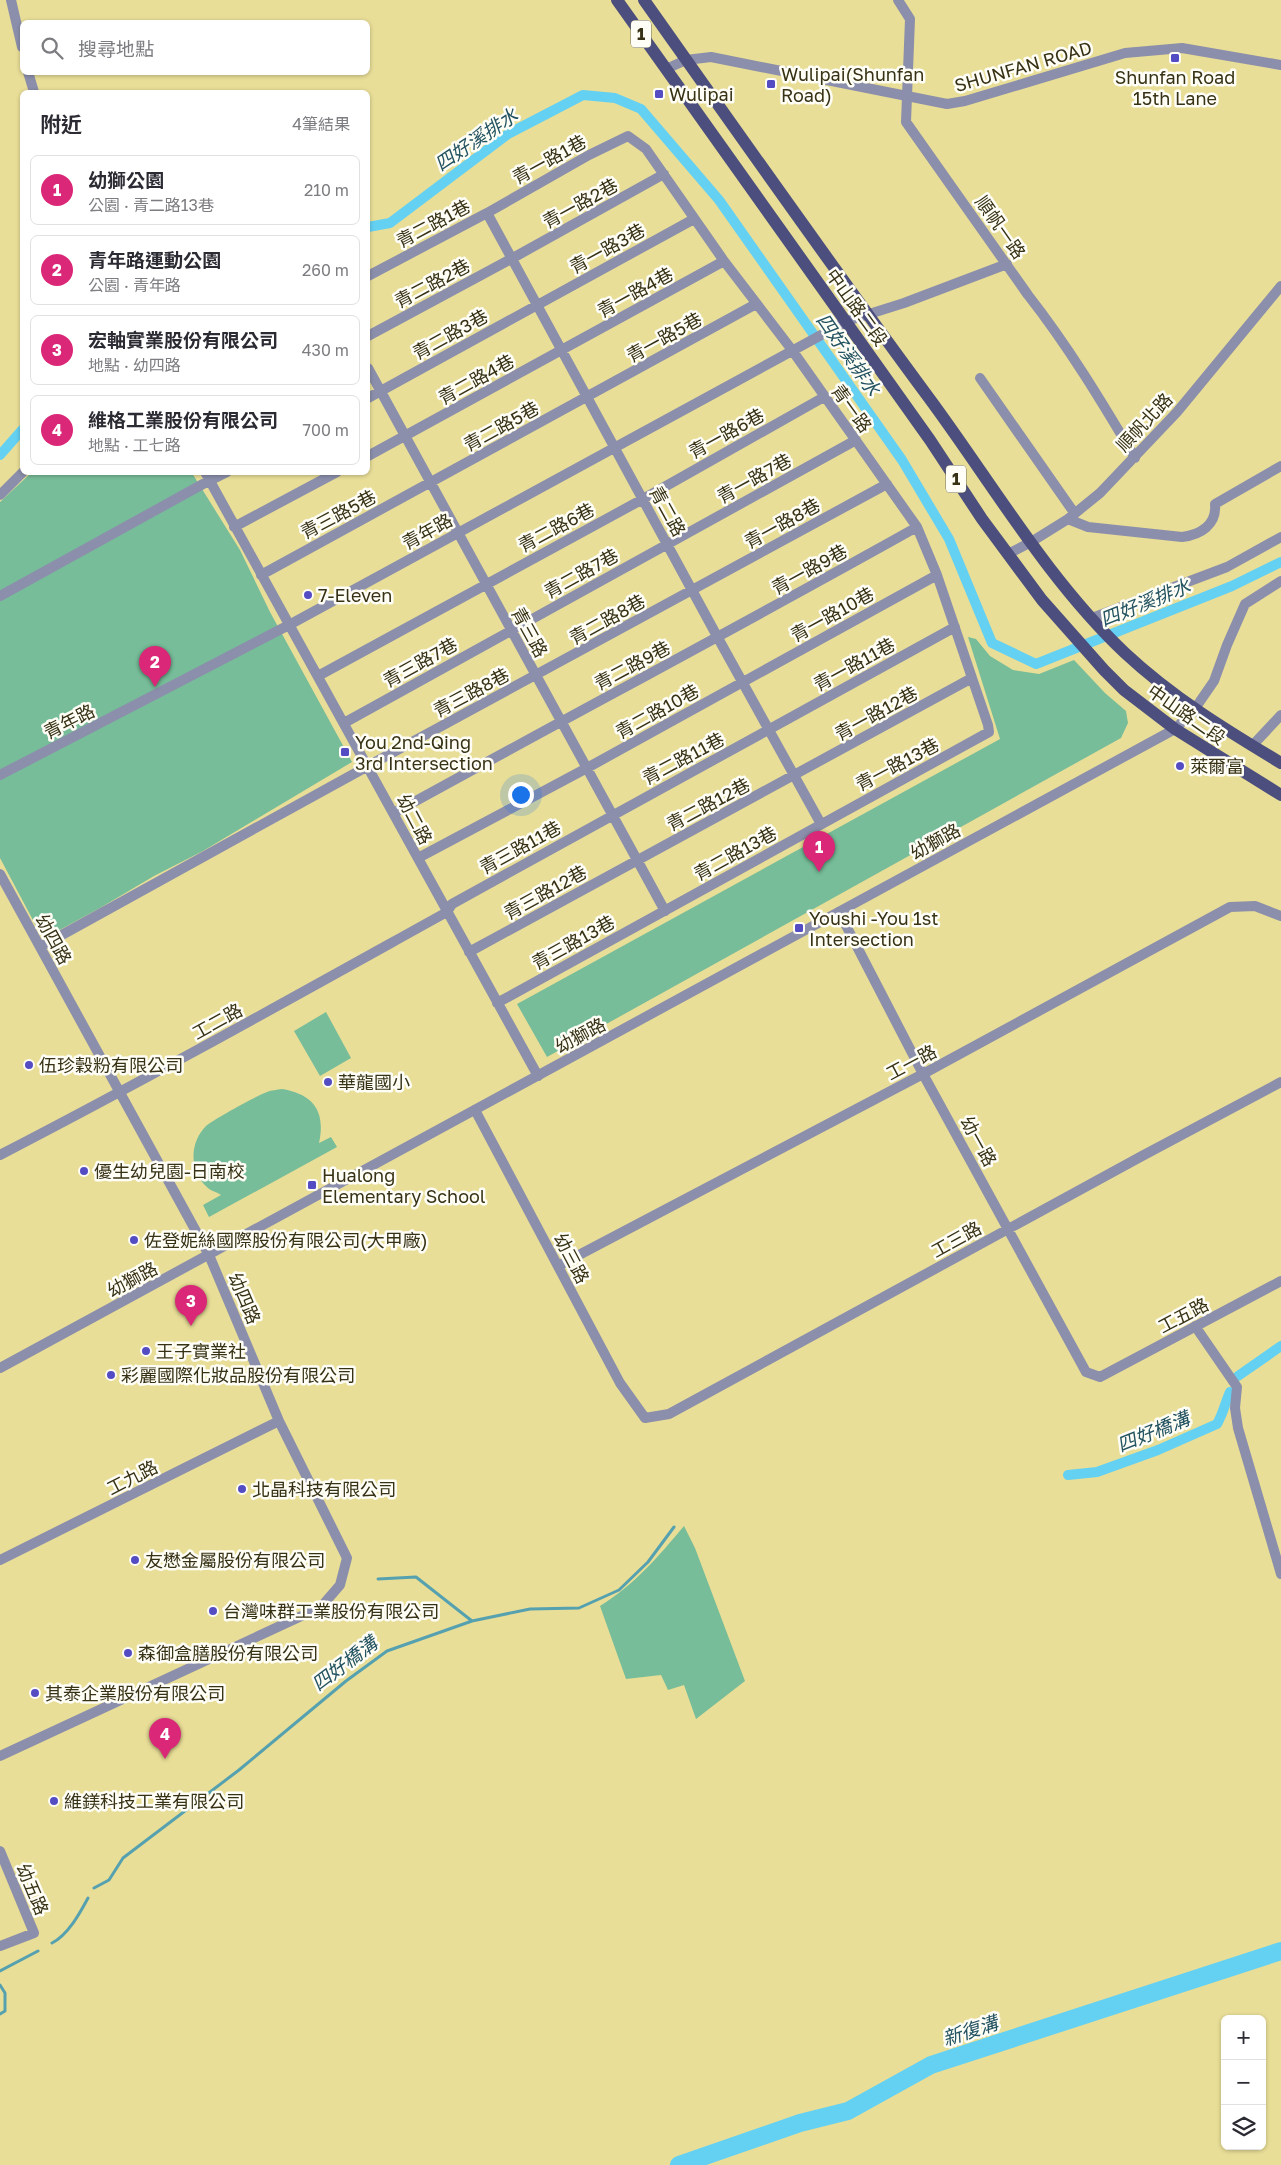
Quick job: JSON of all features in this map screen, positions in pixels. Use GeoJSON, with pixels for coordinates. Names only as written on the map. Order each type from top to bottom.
{"type":"FeatureCollection","features":[{"type":"Feature","properties":{"kind":"main road","name":"中山路二段"},"geometry":{"type":"LineString","coordinates":[[617,0],[1042,600],[1124,690],[1175,729],[1281,794]]}},
{"type":"Feature","properties":{"kind":"main road","name":"中山路二段"},"geometry":{"type":"LineString","coordinates":[[644,0],[1031,542],[1092,618],[1125,653],[1194,710],[1281,763]]}},
{"type":"Feature","properties":{"kind":"street"},"geometry":{"type":"LineString","coordinates":[[0,2],[10,0],[20,39]]}},
{"type":"Feature","properties":{"kind":"street","name":"順帆一路"},"geometry":{"type":"LineString","coordinates":[[898,0],[910,19],[906,122],[1095,391],[1134,458]]}},
{"type":"Feature","properties":{"kind":"street","name":"SHUNFAN ROAD"},"geometry":{"type":"LineString","coordinates":[[666,68],[686,60],[711,57],[947,104],[966,101],[1125,53],[1182,48],[1281,65]]}},
{"type":"Feature","properties":{"kind":"street"},"geometry":{"type":"LineString","coordinates":[[29,75],[33,90]]}},
{"type":"Feature","properties":{"kind":"street","name":"青一路"},"geometry":{"type":"LineString","coordinates":[[628,136],[646,149],[724,261],[792,350],[917,527],[937,575],[989,732]]}},
{"type":"Feature","properties":{"kind":"street","name":"青一路1巷"},"geometry":{"type":"LineString","coordinates":[[486,213],[589,155],[628,136]]}},
{"type":"Feature","properties":{"kind":"street","name":"青一路2巷"},"geometry":{"type":"LineString","coordinates":[[511,260],[664,174]]}},
{"type":"Feature","properties":{"kind":"street","name":"青二路"},"geometry":{"type":"LineString","coordinates":[[486,213],[821,824]]}},
{"type":"Feature","properties":{"kind":"street","name":"青二路1巷"},"geometry":{"type":"LineString","coordinates":[[370,275],[486,213]]}},
{"type":"Feature","properties":{"kind":"street","name":"青一路3巷"},"geometry":{"type":"LineString","coordinates":[[536,306],[694,219]]}},
{"type":"Feature","properties":{"kind":"street","name":"青二路2巷"},"geometry":{"type":"LineString","coordinates":[[370,335],[511,260]]}},
{"type":"Feature","properties":{"kind":"street","name":"青一路4巷"},"geometry":{"type":"LineString","coordinates":[[562,350],[724,261]]}},
{"type":"Feature","properties":{"kind":"street","name":"青年路"},"geometry":{"type":"LineString","coordinates":[[0,775],[289,625],[846,322],[904,304],[1007,264]]}},
{"type":"Feature","properties":{"kind":"street","name":"順帆北路"},"geometry":{"type":"LineString","coordinates":[[1008,554],[1071,517],[1100,493],[1177,412],[1281,286]]}},
{"type":"Feature","properties":{"kind":"street","name":"青一路5巷"},"geometry":{"type":"LineString","coordinates":[[587,397],[756,304]]}},
{"type":"Feature","properties":{"kind":"street","name":"青二路3巷"},"geometry":{"type":"LineString","coordinates":[[370,397],[536,306]]}},
{"type":"Feature","properties":{"kind":"street","name":"青二路4巷"},"geometry":{"type":"LineString","coordinates":[[370,455],[562,350]]}},
{"type":"Feature","properties":{"kind":"street","name":"青三路"},"geometry":{"type":"LineString","coordinates":[[370,372],[665,911]]}},
{"type":"Feature","properties":{"kind":"street"},"geometry":{"type":"LineString","coordinates":[[980,378],[1071,517],[1088,527],[1182,538],[1196,535],[1209,526],[1216,514],[1215,504],[1281,466]]}},
{"type":"Feature","properties":{"kind":"street","name":"青二路5巷"},"geometry":{"type":"LineString","coordinates":[[431,483],[587,397]]}},
{"type":"Feature","properties":{"kind":"street","name":"青一路6巷"},"geometry":{"type":"LineString","coordinates":[[643,498],[824,397]]}},
{"type":"Feature","properties":{"kind":"street","name":"青一路7巷"},"geometry":{"type":"LineString","coordinates":[[668,544],[856,440]]}},
{"type":"Feature","properties":{"kind":"street"},"geometry":{"type":"LineString","coordinates":[[0,495],[20,475]]}},
{"type":"Feature","properties":{"kind":"street"},"geometry":{"type":"LineString","coordinates":[[234,527],[331,475]]}},
{"type":"Feature","properties":{"kind":"street"},"geometry":{"type":"LineString","coordinates":[[0,596],[207,477]]}},
{"type":"Feature","properties":{"kind":"street","name":"幼二路"},"geometry":{"type":"LineString","coordinates":[[207,477],[538,1076]]}},
{"type":"Feature","properties":{"kind":"street","name":"青三路5巷"},"geometry":{"type":"LineString","coordinates":[[261,574],[431,483]]}},
{"type":"Feature","properties":{"kind":"street","name":"青一路8巷"},"geometry":{"type":"LineString","coordinates":[[693,591],[887,484]]}},
{"type":"Feature","properties":{"kind":"street","name":"青二路6巷"},"geometry":{"type":"LineString","coordinates":[[318,676],[643,498]]}},
{"type":"Feature","properties":{"kind":"street","name":"青一路9巷"},"geometry":{"type":"LineString","coordinates":[[718,638],[917,527]]}},
{"type":"Feature","properties":{"kind":"street"},"geometry":{"type":"LineString","coordinates":[[1092,618],[1227,567],[1281,537]]}},
{"type":"Feature","properties":{"kind":"street","name":"青二路7巷"},"geometry":{"type":"LineString","coordinates":[[511,630],[668,544]]}},
{"type":"Feature","properties":{"kind":"street","name":"青一路10巷"},"geometry":{"type":"LineString","coordinates":[[743,682],[937,575]]}},
{"type":"Feature","properties":{"kind":"street","name":"幼獅路"},"geometry":{"type":"LineString","coordinates":[[0,1367],[1175,729],[1194,710],[1214,681],[1245,604],[1281,581]]}},
{"type":"Feature","properties":{"kind":"street","name":"青二路8巷"},"geometry":{"type":"LineString","coordinates":[[536,676],[693,591]]}},
{"type":"Feature","properties":{"kind":"street","name":"青一路11巷"},"geometry":{"type":"LineString","coordinates":[[769,730],[955,627]]}},
{"type":"Feature","properties":{"kind":"street","name":"青三路7巷"},"geometry":{"type":"LineString","coordinates":[[344,722],[511,630]]}},
{"type":"Feature","properties":{"kind":"street","name":"青二路9巷"},"geometry":{"type":"LineString","coordinates":[[394,813],[561,720],[718,638]]}},
{"type":"Feature","properties":{"kind":"street","name":"青三路8巷"},"geometry":{"type":"LineString","coordinates":[[40,947],[368,766],[536,676]]}},
{"type":"Feature","properties":{"kind":"street","name":"青一路12巷"},"geometry":{"type":"LineString","coordinates":[[795,776],[972,678]]}},
{"type":"Feature","properties":{"kind":"street","name":"青二路10巷"},"geometry":{"type":"LineString","coordinates":[[418,858],[743,682]]}},
{"type":"Feature","properties":{"kind":"street"},"geometry":{"type":"LineString","coordinates":[[1252,746],[1281,715]]}},
{"type":"Feature","properties":{"kind":"street","name":"青二路11巷"},"geometry":{"type":"LineString","coordinates":[[612,814],[769,730]]}},
{"type":"Feature","properties":{"kind":"street","name":"青一路13巷"},"geometry":{"type":"LineString","coordinates":[[821,824],[989,732]]}},
{"type":"Feature","properties":{"kind":"street","name":"青二路12巷"},"geometry":{"type":"LineString","coordinates":[[637,860],[795,776]]}},
{"type":"Feature","properties":{"kind":"street","name":"青三路11巷"},"geometry":{"type":"LineString","coordinates":[[447,912],[452,904],[612,814]]}},
{"type":"Feature","properties":{"kind":"street","name":"青二路13巷"},"geometry":{"type":"LineString","coordinates":[[665,911],[821,824]]}},
{"type":"Feature","properties":{"kind":"street","name":"青三路12巷"},"geometry":{"type":"LineString","coordinates":[[469,952],[637,860]]}},
{"type":"Feature","properties":{"kind":"street","name":"幼四路"},"geometry":{"type":"LineString","coordinates":[[0,874],[209,1255],[279,1421],[346,1558],[340,1585],[321,1607],[0,1756]]}},
{"type":"Feature","properties":{"kind":"street","name":"工一路"},"geometry":{"type":"LineString","coordinates":[[558,1266],[924,1074],[1230,907],[1255,906],[1281,916]]}},
{"type":"Feature","properties":{"kind":"street","name":"青三路13巷"},"geometry":{"type":"LineString","coordinates":[[497,1002],[665,911]]}},
{"type":"Feature","properties":{"kind":"street","name":"工二路"},"geometry":{"type":"LineString","coordinates":[[0,1155],[120,1093],[447,912]]}},
{"type":"Feature","properties":{"kind":"street","name":"幼一路"},"geometry":{"type":"LineString","coordinates":[[840,912],[924,1074],[1086,1372],[1100,1377]]}},
{"type":"Feature","properties":{"kind":"street","name":"工三路"},"geometry":{"type":"LineString","coordinates":[[645,1418],[669,1414],[1008,1228],[1281,1082]]}},
{"type":"Feature","properties":{"kind":"street","name":"幼三路"},"geometry":{"type":"LineString","coordinates":[[475,1110],[620,1383],[645,1418]]}},
{"type":"Feature","properties":{"kind":"street","name":"工五路"},"geometry":{"type":"LineString","coordinates":[[1100,1377],[1281,1281]]}},
{"type":"Feature","properties":{"kind":"street"},"geometry":{"type":"LineString","coordinates":[[1196,1326],[1236,1387],[1235,1408],[1238,1428],[1281,1574]]}},
{"type":"Feature","properties":{"kind":"street","name":"工九路"},"geometry":{"type":"LineString","coordinates":[[0,1560],[279,1421]]}},
{"type":"Feature","properties":{"kind":"street","name":"幼五路"},"geometry":{"type":"LineString","coordinates":[[0,1851],[34,1933],[0,1946]]}},
{"type":"Feature","properties":{"kind":"green space"},"geometry":{"type":"Polygon","coordinates":[[[29,475],[193,475],[240,550],[270,612],[352,762],[203,851],[154,876],[43,939],[0,858],[0,502],[29,475]]]}},
{"type":"Feature","properties":{"kind":"green space"},"geometry":{"type":"Polygon","coordinates":[[[968,637],[976,639],[990,656],[1013,670],[1039,674],[1074,660],[1105,693],[1126,711],[1128,723],[1121,738],[547,1057],[517,1004],[1000,739],[968,637]]]}},
{"type":"Feature","properties":{"kind":"green space"},"geometry":{"type":"Polygon","coordinates":[[[326,1012],[351,1058],[320,1076],[294,1031],[326,1012]]]}},
{"type":"Feature","properties":{"kind":"green space"},"geometry":{"type":"Polygon","coordinates":[[[282,1089],[302,1095],[315,1106],[321,1122],[319,1143],[331,1137],[337,1147],[209,1217],[203,1205],[221,1195],[209,1189],[197,1174],[193,1157],[196,1141],[200,1133],[210,1123],[245,1103],[269,1091],[282,1089]]]}},
{"type":"Feature","properties":{"kind":"green space"},"geometry":{"type":"Polygon","coordinates":[[[684,1526],[695,1548],[745,1681],[696,1719],[684,1685],[668,1690],[661,1675],[626,1679],[600,1606],[635,1580],[684,1526]]]}},
{"type":"Feature","properties":{"kind":"waterway","name":"四好溪排水"},"geometry":{"type":"LineString","coordinates":[[370,227],[390,223],[508,134],[583,95],[615,98],[641,109],[719,200],[902,460],[949,539],[992,643],[1036,664],[1232,586],[1281,562]]}},
{"type":"Feature","properties":{"kind":"waterway","name":"四好溪排水"},"geometry":{"type":"LineString","coordinates":[[0,455],[20,432]]}},
{"type":"Feature","properties":{"kind":"waterway","name":"四好橋溝"},"geometry":{"type":"LineString","coordinates":[[1238,1376],[1281,1346]]}},
{"type":"Feature","properties":{"kind":"waterway","name":"四好橋溝"},"geometry":{"type":"LineString","coordinates":[[1068,1475],[1097,1472],[1158,1450],[1217,1424],[1230,1392]]}},
{"type":"Feature","properties":{"kind":"waterway","name":"四好橋溝"},"geometry":{"type":"LineString","coordinates":[[94,1888],[109,1880],[123,1858],[239,1770],[346,1681],[387,1651],[472,1621],[530,1609],[579,1608],[619,1590],[648,1562],[674,1527]]}},
{"type":"Feature","properties":{"kind":"waterway"},"geometry":{"type":"LineString","coordinates":[[378,1579],[416,1577],[472,1621]]}},
{"type":"Feature","properties":{"kind":"waterway","name":"四好橋溝"},"geometry":{"type":"LineString","coordinates":[[52,1943],[68,1929],[88,1898]]}},
{"type":"Feature","properties":{"kind":"waterway","name":"四好橋溝"},"geometry":{"type":"LineString","coordinates":[[0,1971],[38,1951]]}},
{"type":"Feature","properties":{"kind":"waterway","name":"新復溝"},"geometry":{"type":"LineString","coordinates":[[679,2165],[800,2123],[848,2111],[931,2065],[1281,1951]]}},
{"type":"Feature","properties":{"kind":"waterway","name":"四好橋溝"},"geometry":{"type":"LineString","coordinates":[[0,1985],[5,1993],[5,2011],[0,2014]]}},
{"type":"Feature","properties":{"kind":"place","name":"Shunfan Road 15th Lane"},"geometry":{"type":"Point","coordinates":[1175,58]}},
{"type":"Feature","properties":{"kind":"place","name":"Wulipai(Shunfan Road)"},"geometry":{"type":"Point","coordinates":[771,84]}},
{"type":"Feature","properties":{"kind":"place","name":"Wulipai"},"geometry":{"type":"Point","coordinates":[659,94]}},
{"type":"Feature","properties":{"kind":"place","name":"7-Eleven"},"geometry":{"type":"Point","coordinates":[308,595]}},
{"type":"Feature","properties":{"kind":"place","name":"青年路運動公園"},"geometry":{"type":"Point","coordinates":[155,687]}},
{"type":"Feature","properties":{"kind":"place","name":"You 2nd-Qing 3rd Intersection"},"geometry":{"type":"Point","coordinates":[345,752]}},
{"type":"Feature","properties":{"kind":"place","name":"萊爾富"},"geometry":{"type":"Point","coordinates":[1180,766]}},
{"type":"Feature","properties":{"kind":"place","name":"幼獅公園"},"geometry":{"type":"Point","coordinates":[819,872]}},
{"type":"Feature","properties":{"kind":"place","name":"Youshi -You 1st Intersection"},"geometry":{"type":"Point","coordinates":[799,928]}},
{"type":"Feature","properties":{"kind":"place","name":"伍珍穀粉有限公司"},"geometry":{"type":"Point","coordinates":[29,1065]}},
{"type":"Feature","properties":{"kind":"place","name":"華龍國小"},"geometry":{"type":"Point","coordinates":[328,1082]}},
{"type":"Feature","properties":{"kind":"place","name":"優生幼兒園-日南校"},"geometry":{"type":"Point","coordinates":[84,1171]}},
{"type":"Feature","properties":{"kind":"place","name":"Hualong Elementary School"},"geometry":{"type":"Point","coordinates":[312,1185]}},
{"type":"Feature","properties":{"kind":"place","name":"佐登妮絲國際股份有限公司(大甲廠)"},"geometry":{"type":"Point","coordinates":[134,1240]}},
{"type":"Feature","properties":{"kind":"place","name":"宏軸實業股份有限公司"},"geometry":{"type":"Point","coordinates":[191,1326]}},
{"type":"Feature","properties":{"kind":"place","name":"王子實業社"},"geometry":{"type":"Point","coordinates":[146,1351]}},
{"type":"Feature","properties":{"kind":"place","name":"彩麗國際化妝品股份有限公司"},"geometry":{"type":"Point","coordinates":[111,1375]}},
{"type":"Feature","properties":{"kind":"place","name":"北晶科技有限公司"},"geometry":{"type":"Point","coordinates":[242,1489]}},
{"type":"Feature","properties":{"kind":"place","name":"友懋金屬股份有限公司"},"geometry":{"type":"Point","coordinates":[135,1560]}},
{"type":"Feature","properties":{"kind":"place","name":"台灣味群工業股份有限公司"},"geometry":{"type":"Point","coordinates":[213,1611]}},
{"type":"Feature","properties":{"kind":"place","name":"森御盒膳股份有限公司"},"geometry":{"type":"Point","coordinates":[128,1653]}},
{"type":"Feature","properties":{"kind":"place","name":"其泰企業股份有限公司"},"geometry":{"type":"Point","coordinates":[35,1693]}},
{"type":"Feature","properties":{"kind":"place","name":"維格工業股份有限公司"},"geometry":{"type":"Point","coordinates":[165,1759]}},
{"type":"Feature","properties":{"kind":"place","name":"維鎂科技工業有限公司"},"geometry":{"type":"Point","coordinates":[54,1801]}}]}
